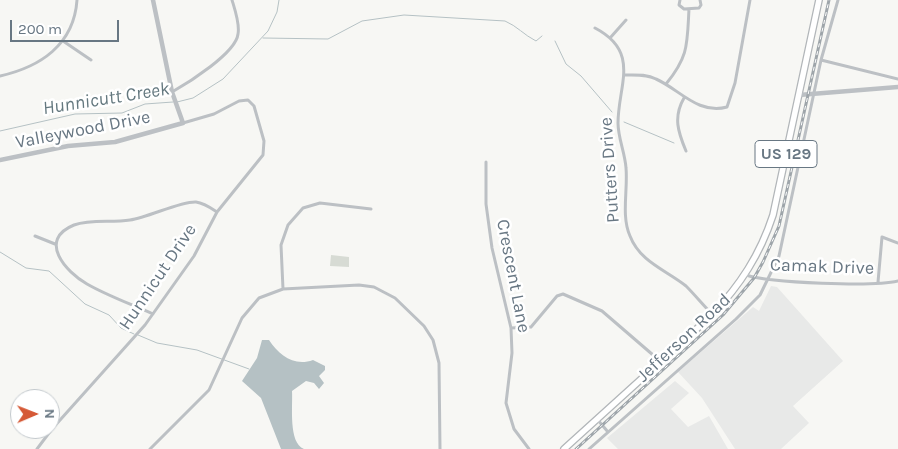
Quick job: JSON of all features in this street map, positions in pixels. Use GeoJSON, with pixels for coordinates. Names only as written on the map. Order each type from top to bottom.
{"type":"FeatureCollection","features":[{"type":"Feature","properties":{"kind":"highway","name":"Jefferson Road"},"geometry":{"type":"LineString","coordinates":[[564,449],[712,315],[734,292],[746,275],[763,242],[773,215],[819,0]]}},
{"type":"Feature","properties":{"kind":"street"},"geometry":{"type":"LineString","coordinates":[[0,76],[38,63],[52,54],[62,42],[73,23],[78,0]]}},
{"type":"Feature","properties":{"kind":"street"},"geometry":{"type":"LineString","coordinates":[[153,0],[172,92],[183,123]]}},
{"type":"Feature","properties":{"kind":"street"},"geometry":{"type":"LineString","coordinates":[[172,92],[195,78],[235,42],[238,30],[232,0]]}},
{"type":"Feature","properties":{"kind":"street"},"geometry":{"type":"LineString","coordinates":[[680,0],[681,8],[700,7],[700,0]]}},
{"type":"Feature","properties":{"kind":"street"},"geometry":{"type":"LineString","coordinates":[[625,75],[652,77],[666,84],[684,98],[700,105],[723,108],[728,106],[750,0]]}},
{"type":"Feature","properties":{"kind":"street"},"geometry":{"type":"LineString","coordinates":[[589,449],[747,309],[769,280],[782,243],[821,60],[838,0]]}},
{"type":"Feature","properties":{"kind":"street"},"geometry":{"type":"LineString","coordinates":[[666,84],[679,68],[686,52],[689,8]]}},
{"type":"Feature","properties":{"kind":"street"},"geometry":{"type":"LineString","coordinates":[[610,38],[626,20]]}},
{"type":"Feature","properties":{"kind":"street","name":"Putters Drive"},"geometry":{"type":"LineString","coordinates":[[595,28],[610,38],[620,54],[625,75],[618,122],[626,165],[628,233],[634,246],[644,258],[685,286],[712,315]]}},
{"type":"Feature","properties":{"kind":"street"},"geometry":{"type":"LineString","coordinates":[[62,42],[91,60]]}},
{"type":"Feature","properties":{"kind":"street"},"geometry":{"type":"LineString","coordinates":[[821,60],[898,79]]}},
{"type":"Feature","properties":{"kind":"street"},"geometry":{"type":"LineString","coordinates":[[798,95],[898,87]]}},
{"type":"Feature","properties":{"kind":"street"},"geometry":{"type":"LineString","coordinates":[[684,98],[678,110],[677,121],[679,135],[686,150]]}},
{"type":"Feature","properties":{"kind":"street","name":"Valleywood Drive"},"geometry":{"type":"LineString","coordinates":[[0,160],[68,146],[115,142],[214,114],[242,100],[250,101],[254,106]]}},
{"type":"Feature","properties":{"kind":"street","name":"Hunnicut Drive"},"geometry":{"type":"LineString","coordinates":[[37,449],[153,314],[197,252],[217,212],[264,154],[264,141],[254,106]]}},
{"type":"Feature","properties":{"kind":"street","name":"Crescent Lane"},"geometry":{"type":"LineString","coordinates":[[486,162],[485,193],[488,220],[511,328],[512,353],[506,403],[514,429],[529,449]]}},
{"type":"Feature","properties":{"kind":"street"},"geometry":{"type":"LineString","coordinates":[[153,314],[82,280],[60,258],[55,244],[61,233],[76,225],[132,220],[192,202],[203,204],[217,212]]}},
{"type":"Feature","properties":{"kind":"street"},"geometry":{"type":"LineString","coordinates":[[283,289],[281,245],[288,225],[303,208],[320,203],[371,209]]}},
{"type":"Feature","properties":{"kind":"street"},"geometry":{"type":"LineString","coordinates":[[35,236],[55,244]]}},
{"type":"Feature","properties":{"kind":"street"},"geometry":{"type":"LineString","coordinates":[[878,282],[882,237],[898,243]]}},
{"type":"Feature","properties":{"kind":"street","name":"Camak Drive"},"geometry":{"type":"LineString","coordinates":[[746,275],[769,280],[898,281]]}},
{"type":"Feature","properties":{"kind":"street"},"geometry":{"type":"LineString","coordinates":[[150,449],[209,390],[246,310],[265,294],[283,289],[359,285],[374,287],[395,298],[420,320],[430,333],[438,354],[440,449]]}},
{"type":"Feature","properties":{"kind":"street"},"geometry":{"type":"LineString","coordinates":[[511,328],[532,327],[557,296],[563,294],[602,311],[660,362]]}},
{"type":"Feature","properties":{"kind":"street"},"geometry":{"type":"LineString","coordinates":[[596,419],[608,432]]}},
{"type":"Feature","properties":{"kind":"shaded area"},"geometry":{"type":"Polygon","coordinates":[[[331,255],[349,257],[349,267],[330,266],[331,255]]]}},
{"type":"Feature","properties":{"kind":"shaded area"},"geometry":{"type":"Polygon","coordinates":[[[771,286],[777,287],[843,361],[793,406],[809,423],[781,449],[735,449],[702,398],[678,372],[753,307],[759,311],[771,286]]]}},
{"type":"Feature","properties":{"kind":"shaded area"},"geometry":{"type":"Polygon","coordinates":[[[262,340],[269,340],[282,355],[293,361],[306,362],[313,360],[325,366],[325,370],[319,376],[324,383],[319,389],[314,383],[306,381],[292,391],[293,432],[299,445],[304,449],[281,449],[261,398],[242,381],[257,358],[262,340]]]}},
{"type":"Feature","properties":{"kind":"shaded area"},"geometry":{"type":"Polygon","coordinates":[[[675,381],[689,393],[671,409],[688,427],[709,416],[728,449],[618,449],[607,438],[675,381]]]}},
{"type":"Feature","properties":{"kind":"waterway","name":"Hunnicutt Creek"},"geometry":{"type":"LineString","coordinates":[[177,102],[193,98],[223,79],[268,31],[277,12],[279,0]]}},
{"type":"Feature","properties":{"kind":"waterway","name":"Hunnicutt Creek"},"geometry":{"type":"LineString","coordinates":[[263,38],[328,39],[362,21],[404,15],[505,21],[536,41],[542,36]]}},
{"type":"Feature","properties":{"kind":"waterway","name":"Hunnicutt Creek"},"geometry":{"type":"LineString","coordinates":[[555,41],[566,64],[581,76],[612,112]]}},
{"type":"Feature","properties":{"kind":"waterway","name":"Hunnicutt Creek"},"geometry":{"type":"LineString","coordinates":[[0,131],[75,114],[122,113],[145,104],[173,102]]}},
{"type":"Feature","properties":{"kind":"waterway","name":"Hunnicutt Creek"},"geometry":{"type":"LineString","coordinates":[[624,122],[674,143]]}},
{"type":"Feature","properties":{"kind":"waterway"},"geometry":{"type":"LineString","coordinates":[[0,252],[26,268],[49,271],[85,304],[109,315],[121,328],[134,334]]}},
{"type":"Feature","properties":{"kind":"waterway"},"geometry":{"type":"LineString","coordinates":[[138,335],[157,343],[197,350],[249,369]]}},
{"type":"Feature","properties":{"kind":"railway"},"geometry":{"type":"LineString","coordinates":[[576,449],[723,315],[754,278],[779,226],[829,0]]}}]}
